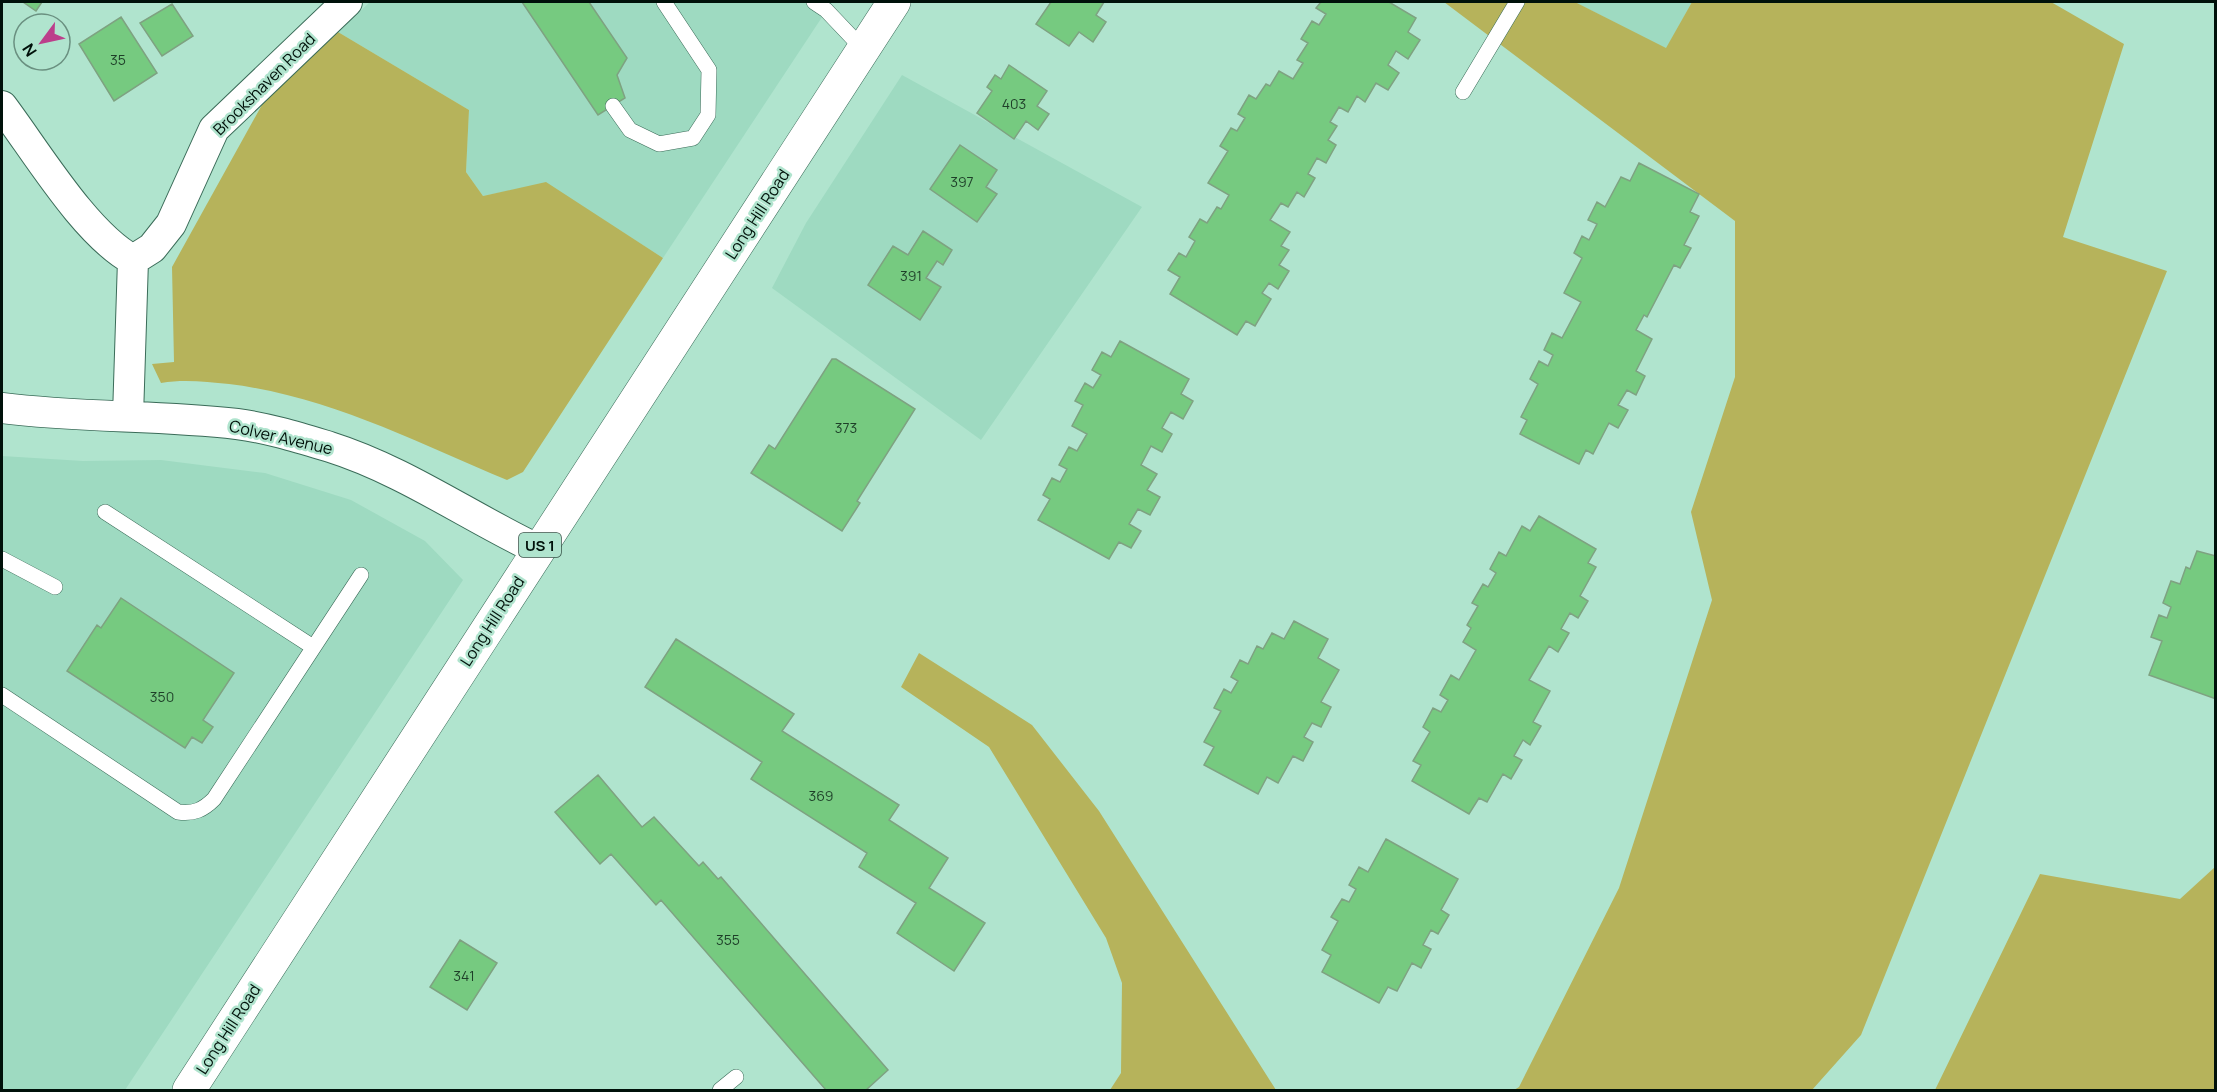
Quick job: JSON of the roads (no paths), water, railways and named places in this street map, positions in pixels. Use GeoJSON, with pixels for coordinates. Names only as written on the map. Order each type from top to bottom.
{"type":"FeatureCollection","features":[{"type":"Feature","properties":{"kind":"main road","name":"Long Hill Road"},"geometry":{"type":"LineString","coordinates":[[189,1090],[537,549],[894,2]]}},
{"type":"Feature","properties":{"kind":"street","name":"Brookshaven Road"},"geometry":{"type":"LineString","coordinates":[[133,260],[152,248],[171,224],[214,129],[347,2]]}},
{"type":"Feature","properties":{"kind":"street"},"geometry":{"type":"LineString","coordinates":[[2,106],[94,230],[114,250],[133,260],[128,416]]}},
{"type":"Feature","properties":{"kind":"street","name":"Colver Avenue"},"geometry":{"type":"LineString","coordinates":[[2,408],[42,413],[128,416],[239,425],[332,448],[383,468],[489,527],[537,549]]}},
{"type":"Feature","properties":{"kind":"lane"},"geometry":{"type":"LineString","coordinates":[[613,106],[630,130],[659,144],[693,138],[708,115],[709,70],[664,2]]}},
{"type":"Feature","properties":{"kind":"lane"},"geometry":{"type":"LineString","coordinates":[[814,2],[826,10],[863,49]]}},
{"type":"Feature","properties":{"kind":"lane"},"geometry":{"type":"LineString","coordinates":[[1463,92],[1517,2]]}},
{"type":"Feature","properties":{"kind":"lane"},"geometry":{"type":"LineString","coordinates":[[105,512],[314,647]]}},
{"type":"Feature","properties":{"kind":"lane"},"geometry":{"type":"LineString","coordinates":[[2,560],[56,587]]}},
{"type":"Feature","properties":{"kind":"lane"},"geometry":{"type":"LineString","coordinates":[[2,695],[178,812],[191,813],[204,809],[214,799],[361,575]]}},
{"type":"Feature","properties":{"kind":"lane"},"geometry":{"type":"LineString","coordinates":[[720,1090],[736,1077]]}}]}
